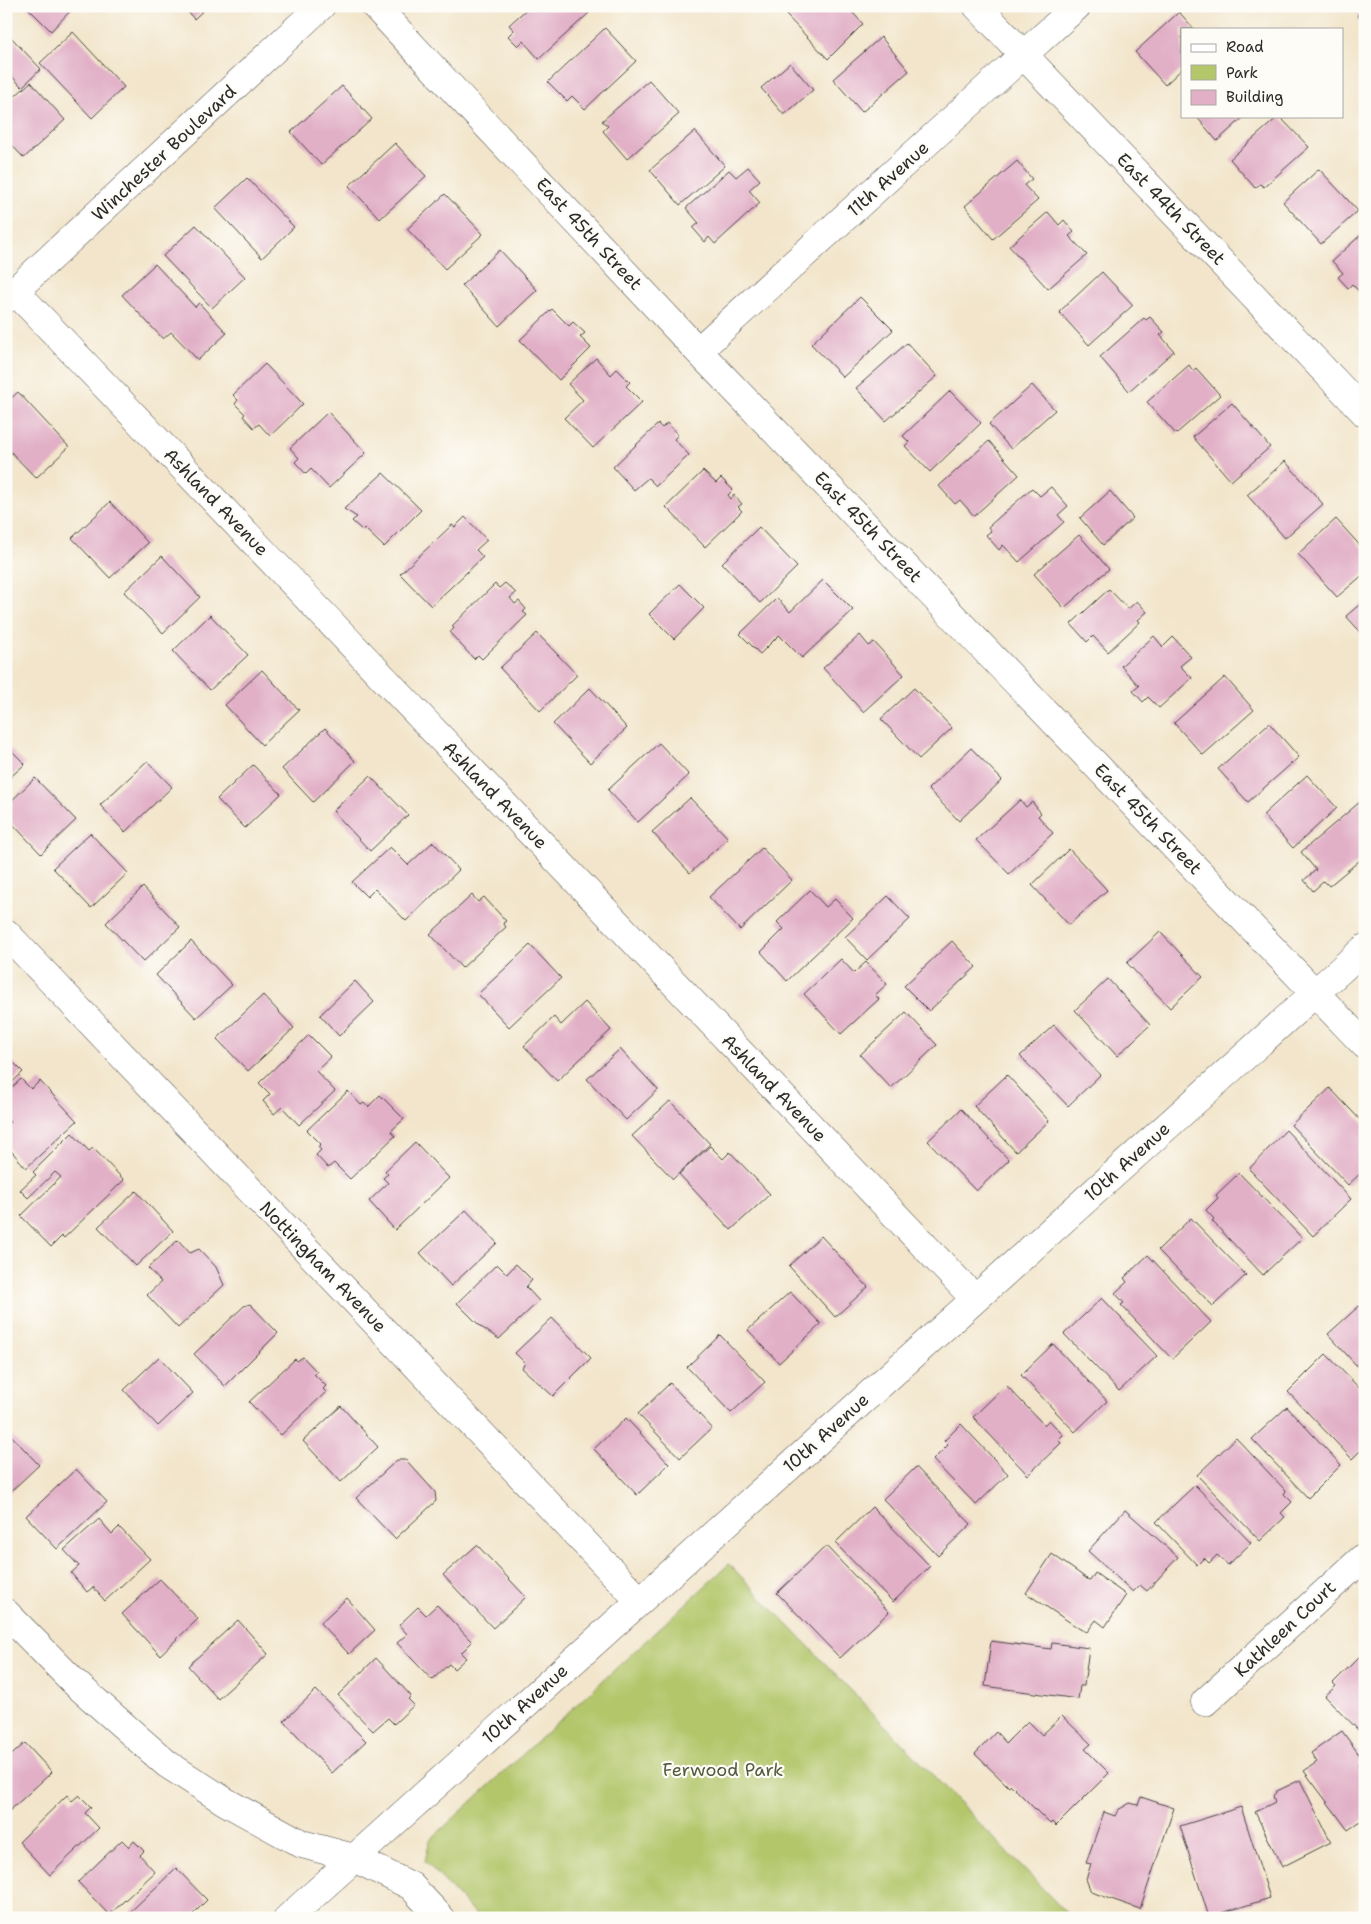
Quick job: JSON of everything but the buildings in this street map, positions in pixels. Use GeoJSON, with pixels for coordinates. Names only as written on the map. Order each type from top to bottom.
{"type":"FeatureCollection","features":[{"type":"Feature","properties":{"kind":"street","name":"Winchester Boulevard"},"geometry":{"type":"LineString","coordinates":[[11,295],[321,6]]}},
{"type":"Feature","properties":{"kind":"street","name":"East 45th Street"},"geometry":{"type":"LineString","coordinates":[[375,6],[698,351],[1365,1045]]}},
{"type":"Feature","properties":{"kind":"street","name":"East 44th Street"},"geometry":{"type":"LineString","coordinates":[[977,6],[1365,412]]}},
{"type":"Feature","properties":{"kind":"street","name":"11th Avenue"},"geometry":{"type":"LineString","coordinates":[[698,351],[1078,6]]}},
{"type":"Feature","properties":{"kind":"street","name":"Ashland Avenue"},"geometry":{"type":"LineString","coordinates":[[11,295],[975,1299]]}},
{"type":"Feature","properties":{"kind":"street","name":"Nottingham Avenue"},"geometry":{"type":"LineString","coordinates":[[6,933],[640,1601]]}},
{"type":"Feature","properties":{"kind":"street","name":"10th Avenue"},"geometry":{"type":"LineString","coordinates":[[288,1918],[1365,948]]}},
{"type":"Feature","properties":{"kind":"street","name":"Kathleen Court"},"geometry":{"type":"LineString","coordinates":[[1205,1702],[1365,1556]]}},
{"type":"Feature","properties":{"kind":"street"},"geometry":{"type":"LineString","coordinates":[[6,1613],[74,1683],[167,1764],[226,1802],[302,1844],[354,1858],[411,1886],[441,1918]]}},
{"type":"Feature","properties":{"kind":"green space","name":"Ferwood Park"},"geometry":{"type":"Polygon","coordinates":[[[729,1564],[1071,1918],[479,1918],[425,1861],[430,1840],[729,1564]]]}}]}
